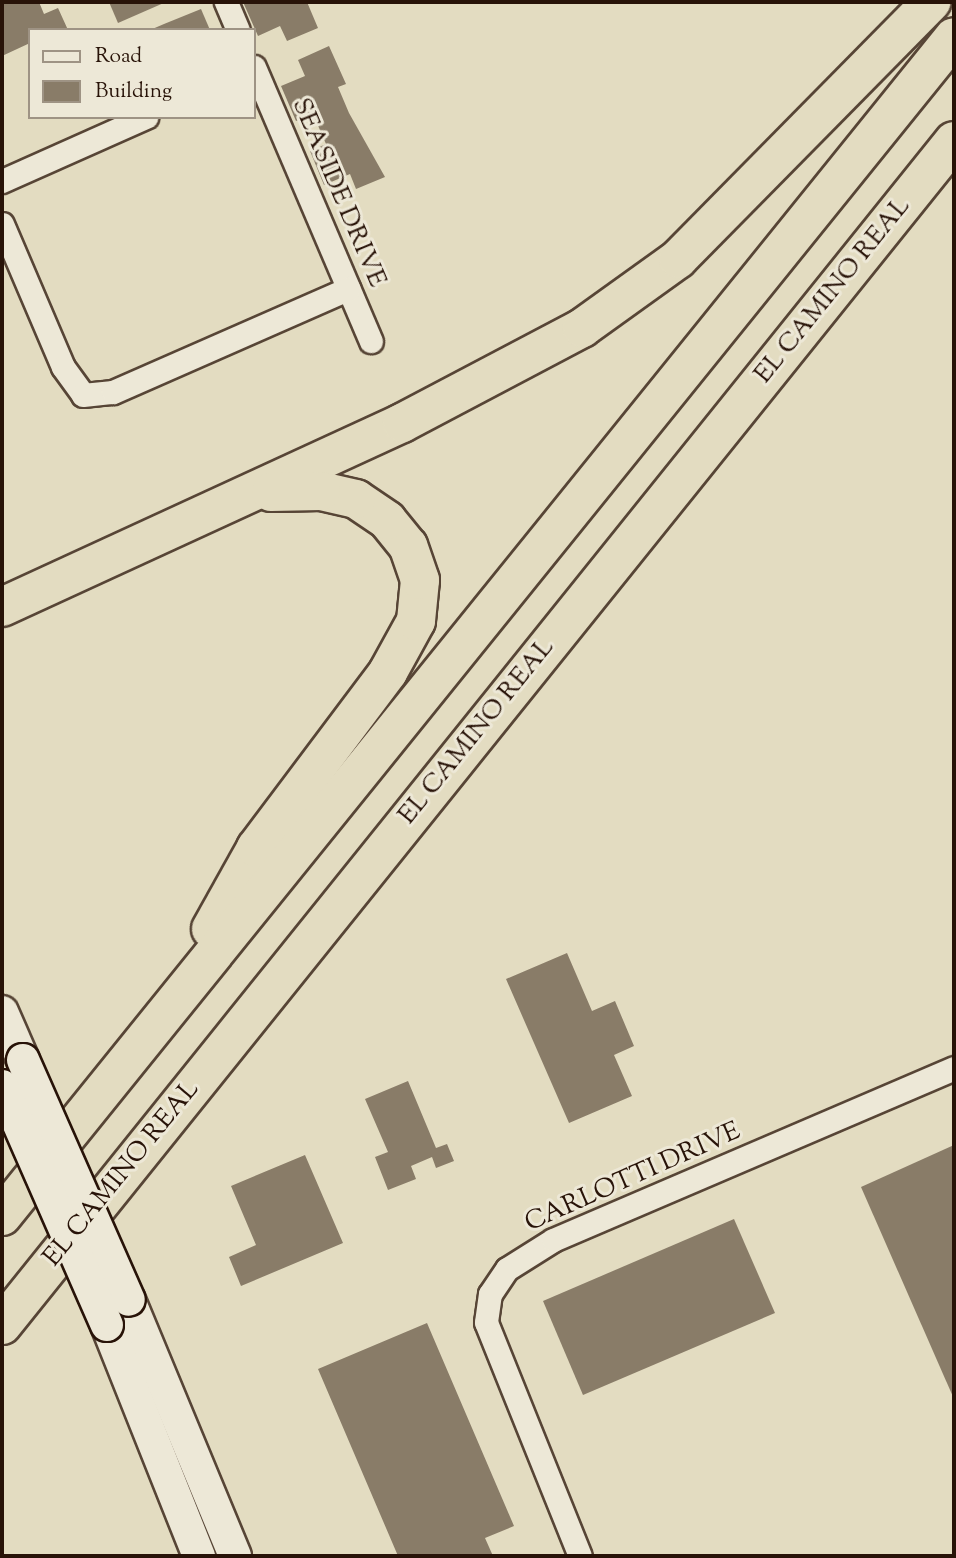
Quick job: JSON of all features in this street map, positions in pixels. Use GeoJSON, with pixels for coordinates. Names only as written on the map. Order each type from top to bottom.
{"type":"FeatureCollection","features":[{"type":"Feature","properties":{"kind":"highway"},"geometry":{"type":"LineString","coordinates":[[2,607],[258,492],[505,374],[678,259],[932,2]]}},
{"type":"Feature","properties":{"kind":"highway"},"geometry":{"type":"LineString","coordinates":[[2,1216],[954,37]]}},
{"type":"Feature","properties":{"kind":"highway","name":"EL CAMINO REAL"},"geometry":{"type":"LineString","coordinates":[[2,1325],[954,141]]}},
{"type":"Feature","properties":{"kind":"highway"},"geometry":{"type":"LineString","coordinates":[[168,1008],[256,848],[388,672],[416,621],[420,580],[408,546],[387,520],[356,499],[332,493],[258,492]]}},
{"type":"Feature","properties":{"kind":"main road"},"geometry":{"type":"LineString","coordinates":[[2,1012],[129,1300],[235,1556]]}},
{"type":"Feature","properties":{"kind":"main road"},"geometry":{"type":"LineString","coordinates":[[2,1086],[107,1325],[199,1556]]}},
{"type":"Feature","properties":{"kind":"street"},"geometry":{"type":"LineString","coordinates":[[226,2],[237,28]]}},
{"type":"Feature","properties":{"kind":"street","name":"SEASIDE DRIVE"},"geometry":{"type":"LineString","coordinates":[[256,75],[371,341]]}},
{"type":"Feature","properties":{"kind":"street"},"geometry":{"type":"LineString","coordinates":[[2,181],[142,119]]}},
{"type":"Feature","properties":{"kind":"street"},"geometry":{"type":"LineString","coordinates":[[2,225],[63,367],[83,395],[113,392],[348,289]]}},
{"type":"Feature","properties":{"kind":"street","name":"CARLOTTI DRIVE"},"geometry":{"type":"LineString","coordinates":[[580,1556],[486,1322],[490,1294],[507,1269],[553,1240],[954,1068]]}},
{"type":"Feature","properties":{"kind":"building"},"geometry":{"type":"Polygon","coordinates":[[[2,2],[39,2],[44,14],[58,8],[67,28],[28,28],[28,44],[2,56],[2,2]]]}},
{"type":"Feature","properties":{"kind":"building"},"geometry":{"type":"Polygon","coordinates":[[[109,2],[166,2],[118,23],[109,2]]]}},
{"type":"Feature","properties":{"kind":"building"},"geometry":{"type":"Polygon","coordinates":[[[243,2],[307,2],[318,28],[287,41],[280,26],[258,36],[243,2]]]}},
{"type":"Feature","properties":{"kind":"building"},"geometry":{"type":"Polygon","coordinates":[[[201,9],[209,28],[155,28],[201,9]]]}},
{"type":"Feature","properties":{"kind":"building"},"geometry":{"type":"Polygon","coordinates":[[[329,46],[346,84],[338,87],[349,113],[385,177],[356,189],[350,174],[324,185],[310,151],[326,144],[313,114],[296,121],[281,86],[305,76],[298,60],[329,46]]]}},
{"type":"Feature","properties":{"kind":"building"},"geometry":{"type":"Polygon","coordinates":[[[567,953],[592,1011],[615,1001],[634,1046],[614,1055],[632,1096],[569,1123],[506,979],[567,953]]]}},
{"type":"Feature","properties":{"kind":"building"},"geometry":{"type":"Polygon","coordinates":[[[408,1081],[436,1148],[447,1144],[454,1161],[436,1168],[432,1157],[411,1166],[416,1179],[388,1190],[375,1157],[388,1152],[365,1099],[408,1081]]]}},
{"type":"Feature","properties":{"kind":"building"},"geometry":{"type":"Polygon","coordinates":[[[954,1145],[954,1399],[861,1187],[954,1145]]]}},
{"type":"Feature","properties":{"kind":"building"},"geometry":{"type":"Polygon","coordinates":[[[305,1155],[343,1243],[241,1286],[229,1257],[256,1245],[231,1186],[305,1155]]]}},
{"type":"Feature","properties":{"kind":"building"},"geometry":{"type":"Polygon","coordinates":[[[734,1219],[775,1313],[583,1395],[543,1301],[734,1219]]]}},
{"type":"Feature","properties":{"kind":"building"},"geometry":{"type":"Polygon","coordinates":[[[427,1323],[514,1526],[485,1538],[493,1556],[398,1556],[318,1369],[427,1323]]]}}]}
